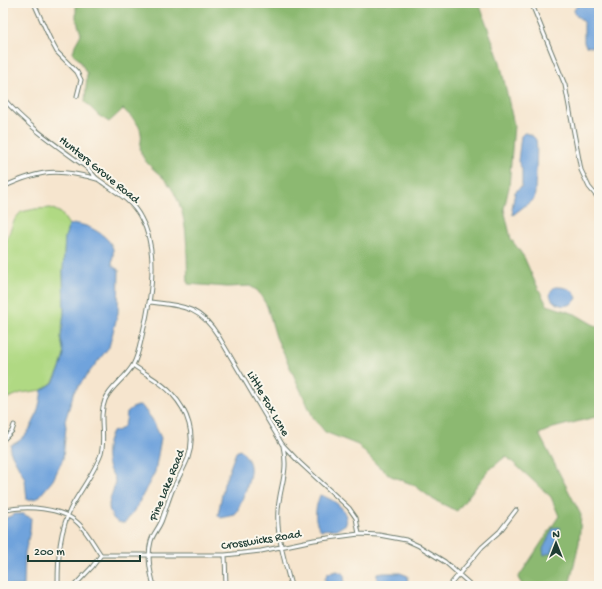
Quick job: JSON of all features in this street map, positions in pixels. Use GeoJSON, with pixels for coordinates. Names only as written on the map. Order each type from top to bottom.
{"type":"FeatureCollection","features":[{"type":"Feature","properties":{"kind":"street"},"geometry":{"type":"LineString","coordinates":[[34,3],[57,52],[77,72],[81,80],[77,96]]}},
{"type":"Feature","properties":{"kind":"street"},"geometry":{"type":"LineString","coordinates":[[533,7],[565,85],[581,170],[589,187],[599,199]]}},
{"type":"Feature","properties":{"kind":"street","name":"Hunters Grove Road"},"geometry":{"type":"LineString","coordinates":[[3,98],[31,125],[89,170],[97,179],[110,187],[131,204],[142,218],[148,231],[151,250],[150,302],[142,338],[133,365],[110,391],[104,402],[101,417],[103,445],[100,457],[67,516],[59,549],[58,586]]}},
{"type":"Feature","properties":{"kind":"street"},"geometry":{"type":"LineString","coordinates":[[3,187],[29,176],[46,172],[67,172],[97,179]]}},
{"type":"Feature","properties":{"kind":"street","name":"Little Fox Lane"},"geometry":{"type":"LineString","coordinates":[[150,302],[186,308],[200,314],[208,321],[282,444],[303,466],[349,508],[356,518],[359,534]]}},
{"type":"Feature","properties":{"kind":"street","name":"Pine Lake Road"},"geometry":{"type":"LineString","coordinates":[[133,365],[164,386],[175,397],[185,412],[190,427],[191,437],[188,458],[172,490],[150,546],[150,571],[154,586]]}},
{"type":"Feature","properties":{"kind":"street"},"geometry":{"type":"LineString","coordinates":[[3,440],[14,426]]}},
{"type":"Feature","properties":{"kind":"street"},"geometry":{"type":"LineString","coordinates":[[282,444],[285,470],[278,510],[278,519],[291,586]]}},
{"type":"Feature","properties":{"kind":"street"},"geometry":{"type":"LineString","coordinates":[[3,511],[31,507],[47,509],[67,516],[78,523],[85,530],[100,555],[92,567],[74,586]]}},
{"type":"Feature","properties":{"kind":"street"},"geometry":{"type":"LineString","coordinates":[[449,586],[482,547],[500,531],[516,510]]}},
{"type":"Feature","properties":{"kind":"street","name":"Crosswicks Road"},"geometry":{"type":"LineString","coordinates":[[100,555],[225,555],[261,551],[282,545],[359,534],[380,535],[392,537],[419,546],[445,562],[472,586]]}},
{"type":"Feature","properties":{"kind":"street"},"geometry":{"type":"LineString","coordinates":[[225,555],[226,586]]}},
{"type":"Feature","properties":{"kind":"green space"},"geometry":{"type":"Polygon","coordinates":[[[76,3],[479,3],[500,62],[514,125],[509,187],[504,209],[511,239],[524,257],[547,305],[575,314],[599,328],[599,416],[553,428],[539,434],[581,515],[579,543],[569,586],[523,586],[518,578],[559,516],[551,497],[506,456],[488,471],[457,511],[434,500],[414,485],[391,476],[377,465],[358,445],[325,432],[313,417],[276,337],[267,306],[258,291],[250,286],[227,287],[188,284],[186,233],[181,209],[170,186],[143,157],[140,150],[141,136],[139,126],[123,109],[109,122],[98,115],[85,102],[87,74],[80,61],[73,53],[75,45],[81,34],[76,18],[76,3]]]}},
{"type":"Feature","properties":{"kind":"green space"},"geometry":{"type":"Polygon","coordinates":[[[51,208],[61,213],[69,225],[65,237],[63,272],[64,313],[61,338],[64,354],[60,369],[52,383],[42,390],[21,393],[3,400],[3,248],[15,219],[21,212],[51,208]]]}},
{"type":"Feature","properties":{"kind":"water"},"geometry":{"type":"Polygon","coordinates":[[[579,3],[599,8],[598,34],[592,47],[586,46],[584,42],[584,22],[575,14],[574,10],[579,3]]]}},
{"type":"Feature","properties":{"kind":"water"},"geometry":{"type":"Polygon","coordinates":[[[524,133],[534,137],[537,143],[535,193],[534,199],[513,215],[512,208],[515,192],[522,186],[522,169],[518,161],[521,136],[524,133]]]}},
{"type":"Feature","properties":{"kind":"water"},"geometry":{"type":"Polygon","coordinates":[[[76,224],[92,228],[103,235],[111,244],[113,249],[112,265],[119,270],[118,313],[109,347],[74,392],[65,421],[66,427],[63,459],[53,480],[38,498],[27,500],[25,479],[10,451],[11,445],[24,436],[29,430],[39,406],[42,390],[53,383],[60,369],[64,354],[61,338],[64,313],[63,272],[65,237],[69,225],[76,224]]]}},
{"type":"Feature","properties":{"kind":"water"},"geometry":{"type":"Polygon","coordinates":[[[555,287],[562,287],[571,290],[577,298],[569,305],[559,305],[550,295],[552,289],[555,287]]]}},
{"type":"Feature","properties":{"kind":"water"},"geometry":{"type":"Polygon","coordinates":[[[141,405],[152,419],[161,438],[155,472],[136,508],[125,523],[121,523],[114,519],[109,506],[115,480],[109,469],[107,445],[112,432],[124,426],[127,412],[132,408],[141,405]]]}},
{"type":"Feature","properties":{"kind":"water"},"geometry":{"type":"Polygon","coordinates":[[[240,450],[244,453],[249,464],[250,471],[248,484],[235,515],[221,518],[218,515],[224,484],[236,452],[240,450]]]}},
{"type":"Feature","properties":{"kind":"water"},"geometry":{"type":"Polygon","coordinates":[[[320,495],[335,502],[343,509],[346,524],[338,529],[321,530],[316,522],[316,508],[320,495]]]}},
{"type":"Feature","properties":{"kind":"water"},"geometry":{"type":"Polygon","coordinates":[[[15,514],[23,514],[31,518],[30,531],[25,553],[24,586],[3,586],[3,522],[6,518],[15,514]]]}},
{"type":"Feature","properties":{"kind":"water"},"geometry":{"type":"Polygon","coordinates":[[[559,527],[560,532],[552,552],[544,555],[543,549],[553,528],[559,527]]]}},
{"type":"Feature","properties":{"kind":"water"},"geometry":{"type":"Polygon","coordinates":[[[337,571],[344,574],[345,586],[327,586],[325,579],[327,574],[337,571]]]}},
{"type":"Feature","properties":{"kind":"water"},"geometry":{"type":"Polygon","coordinates":[[[400,573],[408,576],[407,586],[377,586],[377,574],[400,573]]]}}]}
